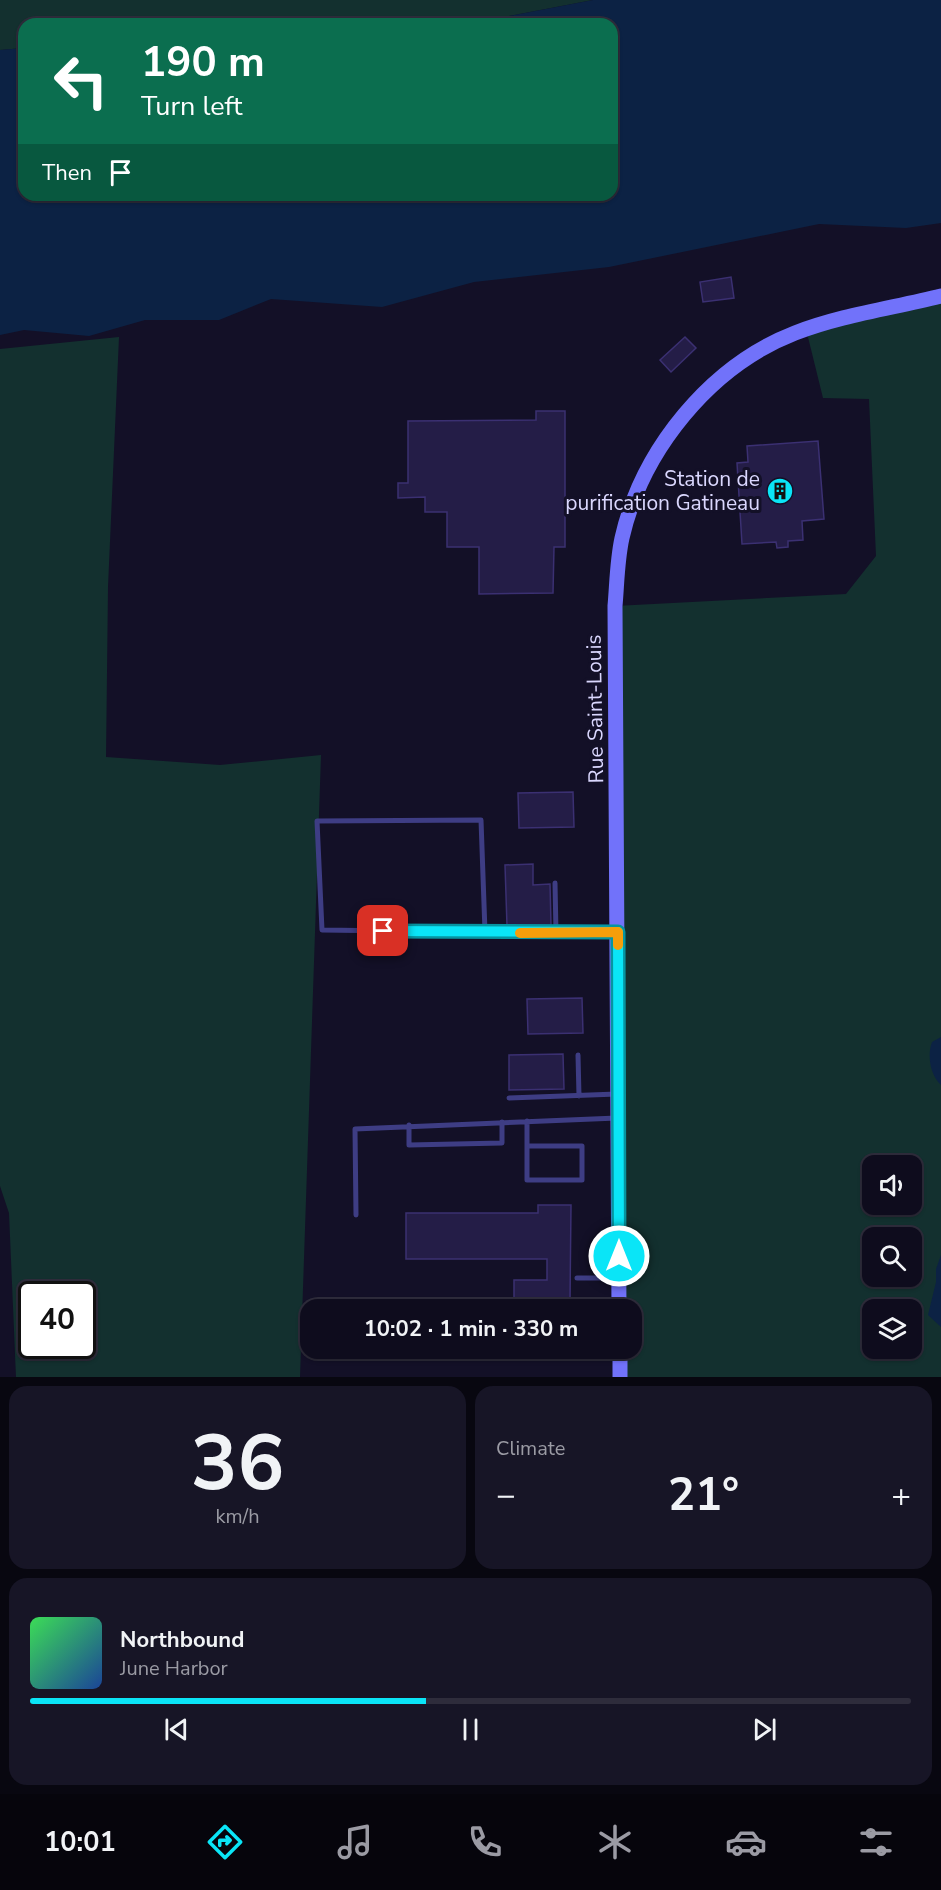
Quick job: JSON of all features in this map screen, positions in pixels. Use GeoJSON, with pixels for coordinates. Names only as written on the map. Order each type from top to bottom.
{"type":"FeatureCollection","features":[{"type":"Feature","properties":{"kind":"street","name":"Rue Saint-Louis"},"geometry":{"type":"LineString","coordinates":[[619,1299],[617,575],[623,537],[647,473],[670,433],[696,402],[728,374],[770,345],[825,323],[941,296]]}},
{"type":"Feature","properties":{"kind":"street"},"geometry":{"type":"LineString","coordinates":[[620,1359],[620,1377]]}},
{"type":"Feature","properties":{"kind":"lane"},"geometry":{"type":"LineString","coordinates":[[485,932],[481,820],[317,821],[322,930],[556,933],[618,932]]}},
{"type":"Feature","properties":{"kind":"lane"},"geometry":{"type":"LineString","coordinates":[[555,883],[556,933]]}},
{"type":"Feature","properties":{"kind":"lane"},"geometry":{"type":"LineString","coordinates":[[578,1055],[579,1095]]}},
{"type":"Feature","properties":{"kind":"lane"},"geometry":{"type":"LineString","coordinates":[[509,1098],[619,1094]]}},
{"type":"Feature","properties":{"kind":"lane"},"geometry":{"type":"LineString","coordinates":[[356,1215],[355,1129],[619,1118]]}},
{"type":"Feature","properties":{"kind":"lane"},"geometry":{"type":"LineString","coordinates":[[527,1146],[582,1146],[582,1179],[527,1180],[527,1146],[528,1121]]}},
{"type":"Feature","properties":{"kind":"lane"},"geometry":{"type":"LineString","coordinates":[[409,1125],[409,1145],[502,1143],[502,1122]]}},
{"type":"Feature","properties":{"kind":"lane"},"geometry":{"type":"LineString","coordinates":[[577,1278],[619,1278]]}},
{"type":"Feature","properties":{"kind":"green space"},"geometry":{"type":"Polygon","coordinates":[[[0,0],[593,0],[499,18],[18,18],[18,48],[0,50],[0,0]]]}},
{"type":"Feature","properties":{"kind":"green space"},"geometry":{"type":"Polygon","coordinates":[[[941,296],[941,1377],[620,1377],[620,1359],[642,1359],[642,1299],[619,1299],[615,606],[846,594],[876,556],[869,399],[823,398],[806,329],[941,296]]]}},
{"type":"Feature","properties":{"kind":"green space"},"geometry":{"type":"Polygon","coordinates":[[[119,337],[108,587],[106,757],[220,765],[321,755],[303,1299],[300,1299],[300,1377],[16,1377],[9,1213],[0,1186],[0,349],[119,337]]]}},
{"type":"Feature","properties":{"kind":"water"},"geometry":{"type":"Polygon","coordinates":[[[593,0],[941,0],[941,223],[906,228],[819,224],[609,267],[474,282],[382,307],[271,299],[219,320],[145,320],[89,336],[24,330],[0,335],[0,50],[18,48],[18,201],[618,201],[618,18],[499,18],[593,0]]]}},
{"type":"Feature","properties":{"kind":"water"},"geometry":{"type":"Polygon","coordinates":[[[941,1037],[941,1085],[930,1065],[930,1053],[932,1042],[941,1037]]]}},
{"type":"Feature","properties":{"kind":"water"},"geometry":{"type":"Polygon","coordinates":[[[941,1255],[941,1327],[928,1315],[936,1282],[936,1269],[941,1255]]]}},
{"type":"Feature","properties":{"kind":"building"},"geometry":{"type":"Polygon","coordinates":[[[731,277],[734,298],[703,302],[700,282],[731,277]]]}},
{"type":"Feature","properties":{"kind":"building"},"geometry":{"type":"Polygon","coordinates":[[[685,337],[696,348],[671,372],[660,360],[685,337]]]}},
{"type":"Feature","properties":{"kind":"building"},"geometry":{"type":"Polygon","coordinates":[[[536,411],[565,411],[565,547],[554,547],[553,593],[479,594],[479,547],[447,547],[447,512],[425,512],[425,497],[398,498],[398,483],[408,483],[408,421],[536,420],[536,411]]]}},
{"type":"Feature","properties":{"kind":"building","name":"Station de purification Gatineau"},"geometry":{"type":"Polygon","coordinates":[[[818,441],[824,519],[802,521],[803,540],[788,541],[788,547],[777,548],[776,542],[742,544],[737,463],[748,462],[747,446],[818,441]]]}},
{"type":"Feature","properties":{"kind":"building"},"geometry":{"type":"Polygon","coordinates":[[[573,792],[574,827],[519,828],[518,793],[573,792]]]}},
{"type":"Feature","properties":{"kind":"building"},"geometry":{"type":"Polygon","coordinates":[[[533,864],[533,885],[550,884],[551,925],[507,926],[505,865],[533,864]]]}},
{"type":"Feature","properties":{"kind":"building"},"geometry":{"type":"Polygon","coordinates":[[[582,998],[583,1033],[528,1034],[527,999],[582,998]]]}},
{"type":"Feature","properties":{"kind":"building"},"geometry":{"type":"Polygon","coordinates":[[[563,1054],[564,1089],[509,1090],[509,1055],[563,1054]]]}},
{"type":"Feature","properties":{"kind":"building"},"geometry":{"type":"Polygon","coordinates":[[[538,1205],[571,1205],[570,1299],[514,1299],[514,1280],[547,1280],[547,1259],[406,1259],[406,1213],[538,1213],[538,1205]]]}},
{"type":"Feature","properties":{"kind":"slow traffic"},"geometry":{"type":"LineString","coordinates":[[520,933],[618,932],[618,945]]}},
{"type":"Feature","properties":{"kind":"place","name":"Station de purification Gatineau"},"geometry":{"type":"Point","coordinates":[780,491]}},
{"type":"Feature","properties":{"kind":"route"},"geometry":{"type":"LineString","coordinates":[[383,931],[618,932],[619,1256]]}}]}
